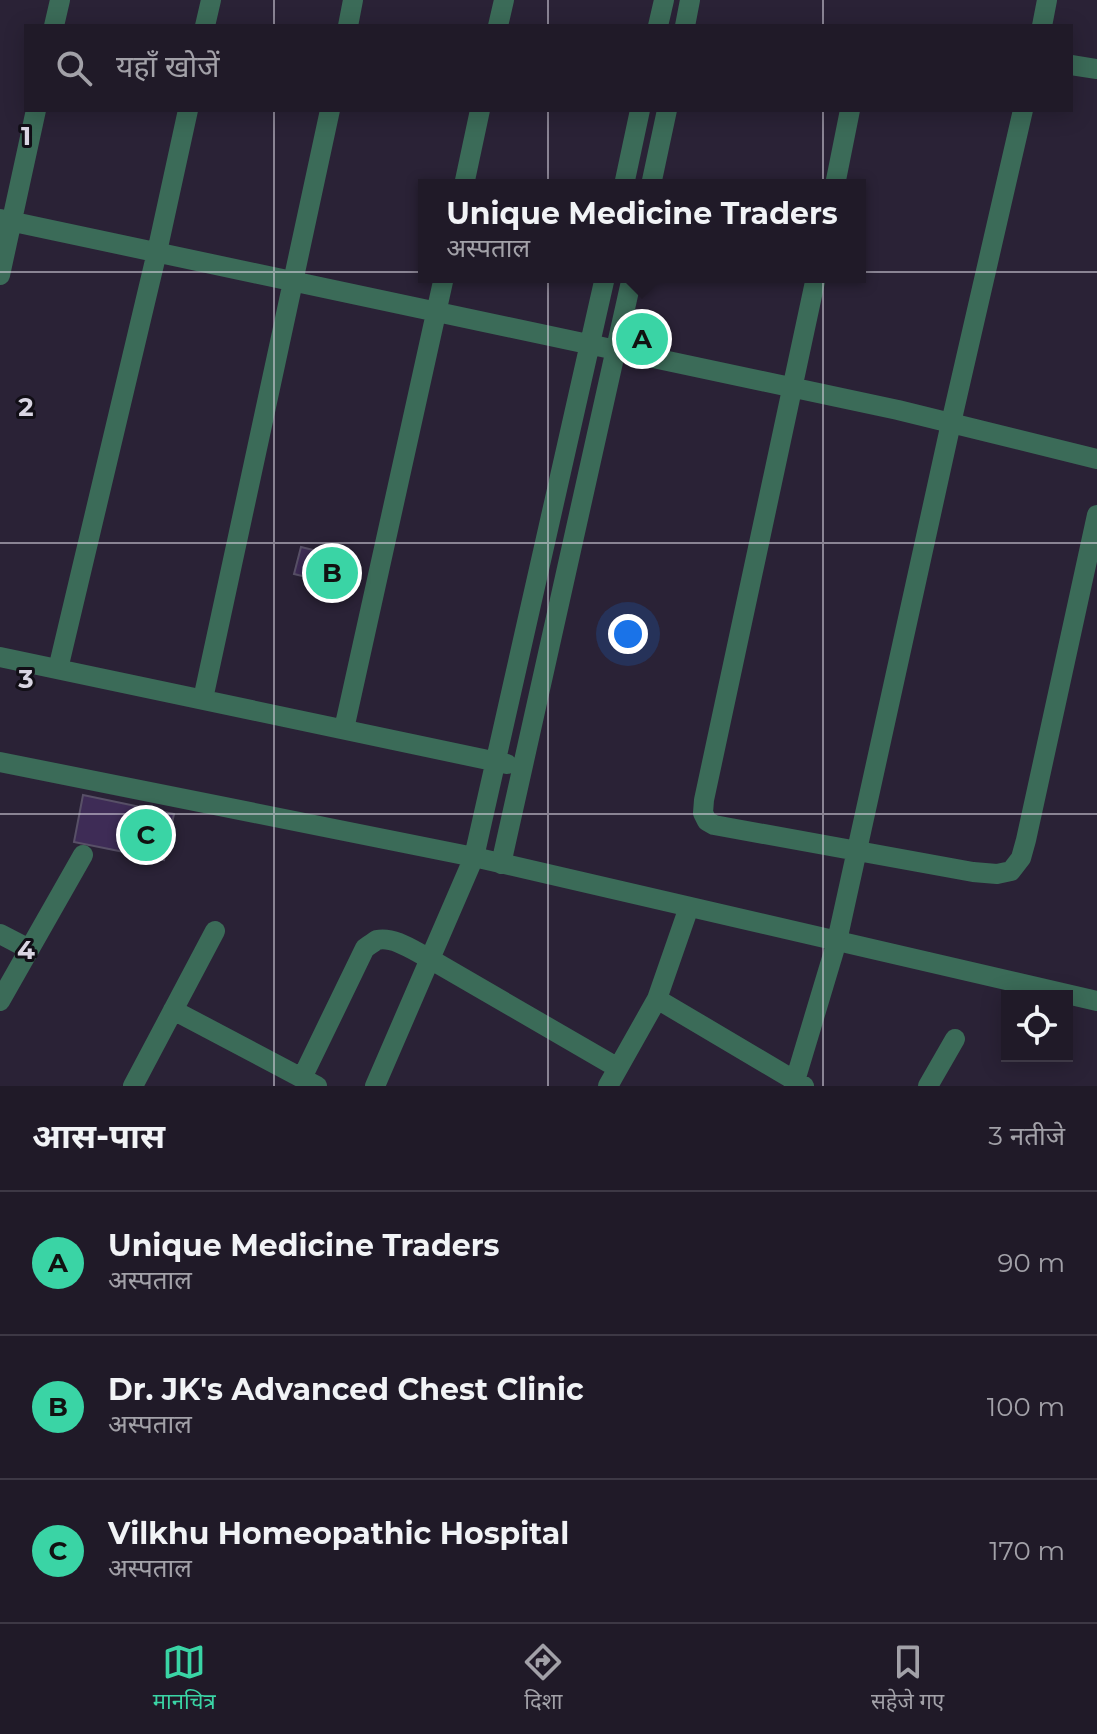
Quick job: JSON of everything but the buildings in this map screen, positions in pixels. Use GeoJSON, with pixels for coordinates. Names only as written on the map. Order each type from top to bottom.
{"type":"FeatureCollection","features":[{"type":"Feature","properties":{"kind":"street"},"geometry":{"type":"LineString","coordinates":[[54,24],[60,0]]}},
{"type":"Feature","properties":{"kind":"street"},"geometry":{"type":"LineString","coordinates":[[205,24],[211,0]]}},
{"type":"Feature","properties":{"kind":"street"},"geometry":{"type":"LineString","coordinates":[[348,24],[353,0]]}},
{"type":"Feature","properties":{"kind":"street"},"geometry":{"type":"LineString","coordinates":[[498,24],[504,0]]}},
{"type":"Feature","properties":{"kind":"street"},"geometry":{"type":"LineString","coordinates":[[658,24],[664,0]]}},
{"type":"Feature","properties":{"kind":"street"},"geometry":{"type":"LineString","coordinates":[[685,24],[690,0]]}},
{"type":"Feature","properties":{"kind":"street"},"geometry":{"type":"LineString","coordinates":[[1042,24],[1047,0]]}},
{"type":"Feature","properties":{"kind":"street"},"geometry":{"type":"LineString","coordinates":[[1073,65],[1097,69]]}},
{"type":"Feature","properties":{"kind":"street"},"geometry":{"type":"LineString","coordinates":[[0,275],[6,220],[35,112]]}},
{"type":"Feature","properties":{"kind":"street"},"geometry":{"type":"LineString","coordinates":[[58,669],[188,112]]}},
{"type":"Feature","properties":{"kind":"street"},"geometry":{"type":"LineString","coordinates":[[203,699],[330,112]]}},
{"type":"Feature","properties":{"kind":"street"},"geometry":{"type":"LineString","coordinates":[[465,179],[480,112]]}},
{"type":"Feature","properties":{"kind":"street"},"geometry":{"type":"LineString","coordinates":[[625,179],[640,112]]}},
{"type":"Feature","properties":{"kind":"street"},"geometry":{"type":"LineString","coordinates":[[652,179],[667,112]]}},
{"type":"Feature","properties":{"kind":"street"},"geometry":{"type":"LineString","coordinates":[[836,179],[850,112]]}},
{"type":"Feature","properties":{"kind":"street"},"geometry":{"type":"LineString","coordinates":[[657,999],[800,1084],[837,941],[1023,112]]}},
{"type":"Feature","properties":{"kind":"street"},"geometry":{"type":"LineString","coordinates":[[6,220],[794,388],[1097,459]]}},
{"type":"Feature","properties":{"kind":"street"},"geometry":{"type":"LineString","coordinates":[[344,729],[443,283]]}},
{"type":"Feature","properties":{"kind":"street"},"geometry":{"type":"LineString","coordinates":[[375,1086],[474,857],[604,283]]}},
{"type":"Feature","properties":{"kind":"street"},"geometry":{"type":"LineString","coordinates":[[501,864],[631,283]]}},
{"type":"Feature","properties":{"kind":"street"},"geometry":{"type":"LineString","coordinates":[[815,283],[708,785],[703,813],[707,821],[714,825],[973,872],[997,874],[1011,871],[1021,858],[1026,840],[1097,515]]}},
{"type":"Feature","properties":{"kind":"street"},"geometry":{"type":"LineString","coordinates":[[0,657],[523,767]]}},
{"type":"Feature","properties":{"kind":"street"},"geometry":{"type":"LineString","coordinates":[[0,762],[474,857],[1097,1001]]}},
{"type":"Feature","properties":{"kind":"street"},"geometry":{"type":"LineString","coordinates":[[0,1001],[83,855]]}},
{"type":"Feature","properties":{"kind":"street"},"geometry":{"type":"LineString","coordinates":[[173,1010],[309,1082],[365,948],[376,940],[389,940],[430,959],[613,1077],[657,999],[689,907]]}},
{"type":"Feature","properties":{"kind":"street"},"geometry":{"type":"LineString","coordinates":[[133,1086],[215,931]]}},
{"type":"Feature","properties":{"kind":"street"},"geometry":{"type":"LineString","coordinates":[[0,934],[29,949]]}},
{"type":"Feature","properties":{"kind":"street"},"geometry":{"type":"LineString","coordinates":[[928,1086],[955,1039]]}},
{"type":"Feature","properties":{"kind":"place","name":"Unique Medicine Traders"},"geometry":{"type":"Point","coordinates":[642,339]}},
{"type":"Feature","properties":{"kind":"place","name":"Dr. JK's Advanced Chest Clinic"},"geometry":{"type":"Point","coordinates":[332,573]}},
{"type":"Feature","properties":{"kind":"place","name":"Vilkhu Homeopathic Hospital"},"geometry":{"type":"Point","coordinates":[146,835]}}]}
